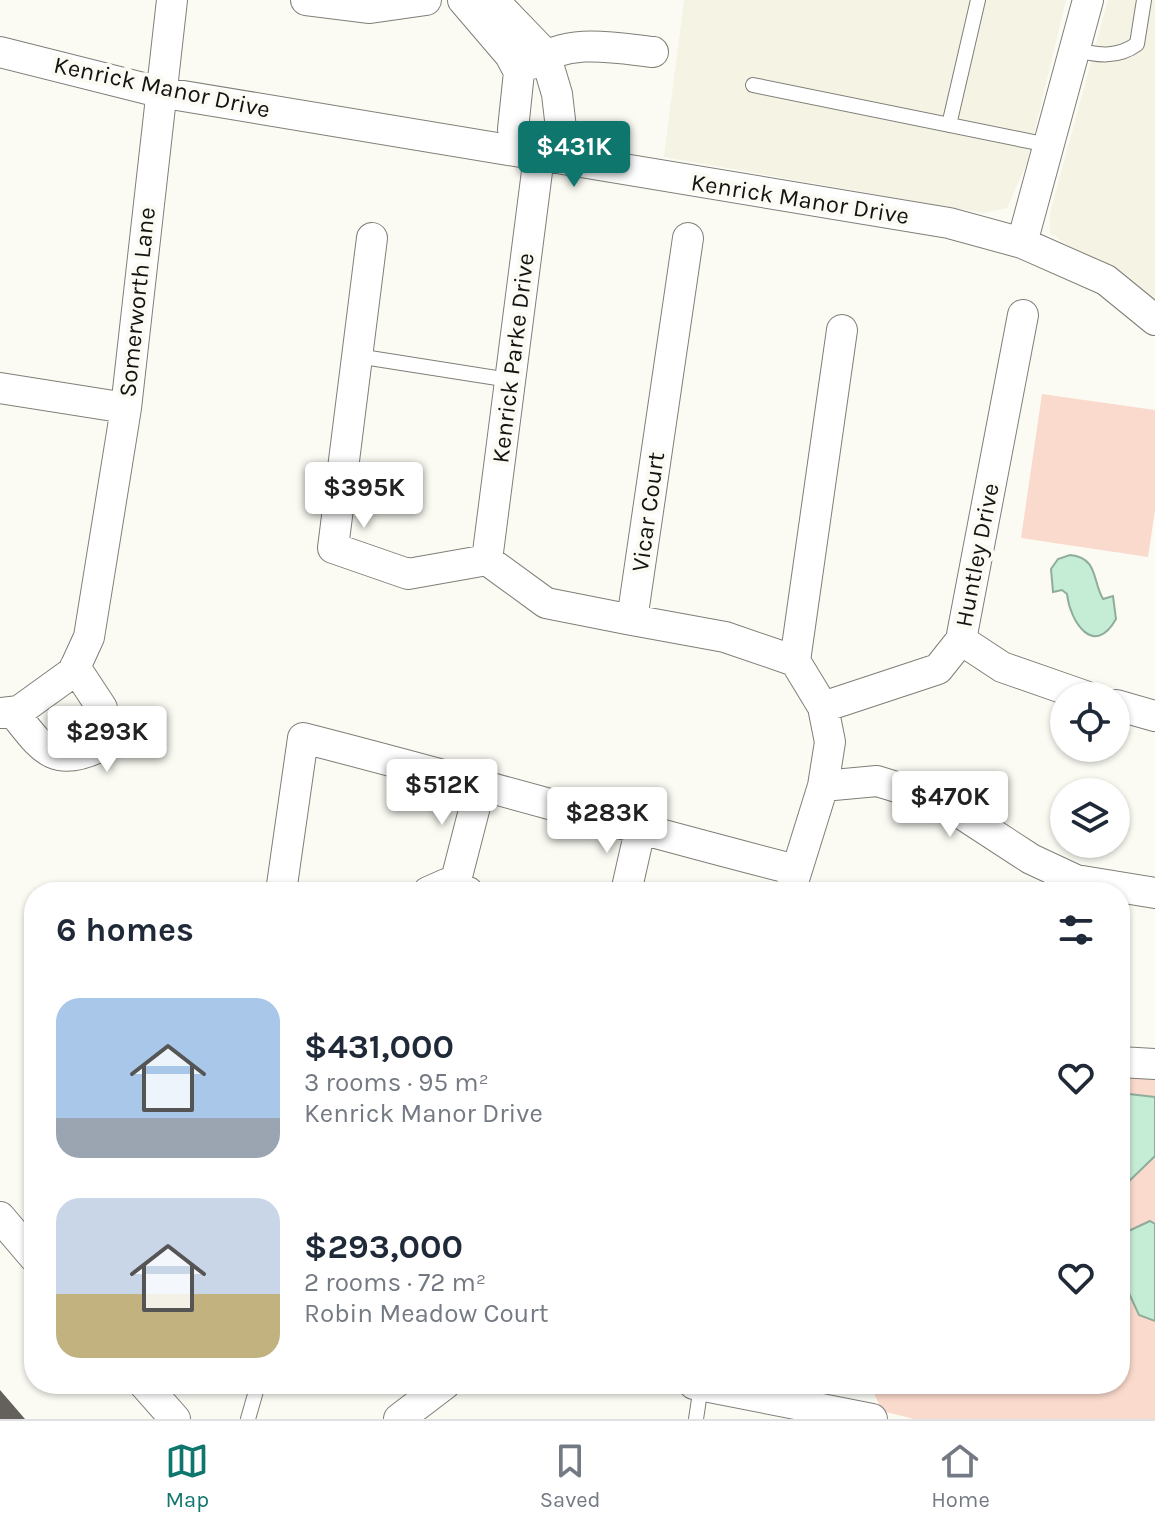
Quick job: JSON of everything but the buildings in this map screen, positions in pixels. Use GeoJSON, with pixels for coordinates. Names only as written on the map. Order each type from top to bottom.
{"type":"FeatureCollection","features":[{"type":"Feature","properties":{"kind":"street","name":"Somerworth Lane"},"geometry":{"type":"LineString","coordinates":[[75,667],[89,637],[97,604],[126,408],[159,92],[172,0]]}},
{"type":"Feature","properties":{"kind":"street"},"geometry":{"type":"LineString","coordinates":[[306,0],[370,8],[426,0]]}},
{"type":"Feature","properties":{"kind":"street"},"geometry":{"type":"LineString","coordinates":[[463,0],[510,55],[519,72],[513,129],[539,156],[562,137],[557,94],[545,54],[493,0]]}},
{"type":"Feature","properties":{"kind":"street"},"geometry":{"type":"LineString","coordinates":[[1022,243],[1088,0]]}},
{"type":"Feature","properties":{"kind":"street"},"geometry":{"type":"LineString","coordinates":[[519,72],[545,54],[579,45],[653,52]]}},
{"type":"Feature","properties":{"kind":"street","name":"Kenrick Manor Drive"},"geometry":{"type":"LineString","coordinates":[[0,52],[159,92],[949,223],[1022,243],[1106,280],[1155,320]]}},
{"type":"Feature","properties":{"kind":"street","name":"Kenrick Parke Drive"},"geometry":{"type":"LineString","coordinates":[[487,560],[539,156]]}},
{"type":"Feature","properties":{"kind":"street"},"geometry":{"type":"LineString","coordinates":[[372,238],[333,548],[408,574],[487,560],[546,603],[725,637],[795,661]]}},
{"type":"Feature","properties":{"kind":"street","name":"Vicar Court"},"geometry":{"type":"LineString","coordinates":[[632,620],[688,238]]}},
{"type":"Feature","properties":{"kind":"street","name":"Huntley Drive"},"geometry":{"type":"LineString","coordinates":[[823,707],[938,669],[961,640],[1023,315]]}},
{"type":"Feature","properties":{"kind":"street"},"geometry":{"type":"LineString","coordinates":[[282,882],[303,738],[481,783],[640,830],[793,881],[823,786],[830,742],[823,707],[795,661],[842,330]]}},
{"type":"Feature","properties":{"kind":"street"},"geometry":{"type":"LineString","coordinates":[[0,388],[126,408]]}},
{"type":"Feature","properties":{"kind":"street"},"geometry":{"type":"LineString","coordinates":[[961,640],[1002,667],[1050,684]]}},
{"type":"Feature","properties":{"kind":"street"},"geometry":{"type":"LineString","coordinates":[[75,667],[102,708],[101,746],[78,758],[50,753],[6,712],[19,711],[75,667]]}},
{"type":"Feature","properties":{"kind":"street"},"geometry":{"type":"LineString","coordinates":[[1130,709],[1155,716]]}},
{"type":"Feature","properties":{"kind":"street"},"geometry":{"type":"LineString","coordinates":[[823,786],[877,781],[942,801],[1031,859],[1076,880],[1088,882]]}},
{"type":"Feature","properties":{"kind":"street"},"geometry":{"type":"LineString","coordinates":[[452,882],[481,783]]}},
{"type":"Feature","properties":{"kind":"street"},"geometry":{"type":"LineString","coordinates":[[628,882],[640,830]]}},
{"type":"Feature","properties":{"kind":"street"},"geometry":{"type":"LineString","coordinates":[[1130,889],[1155,893]]}},
{"type":"Feature","properties":{"kind":"street"},"geometry":{"type":"LineString","coordinates":[[1130,1063],[1155,1064]]}},
{"type":"Feature","properties":{"kind":"street"},"geometry":{"type":"LineString","coordinates":[[0,1217],[24,1245]]}},
{"type":"Feature","properties":{"kind":"street"},"geometry":{"type":"LineString","coordinates":[[153,1394],[175,1419]]}},
{"type":"Feature","properties":{"kind":"street"},"geometry":{"type":"LineString","coordinates":[[399,1419],[432,1394]]}},
{"type":"Feature","properties":{"kind":"street"},"geometry":{"type":"LineString","coordinates":[[743,1394],[872,1419]]}},
{"type":"Feature","properties":{"kind":"lane"},"geometry":{"type":"LineString","coordinates":[[949,125],[978,0]]}},
{"type":"Feature","properties":{"kind":"lane"},"geometry":{"type":"LineString","coordinates":[[1074,49],[1093,54],[1123,54],[1137,44],[1145,2]]}},
{"type":"Feature","properties":{"kind":"lane"},"geometry":{"type":"LineString","coordinates":[[753,85],[1048,145]]}},
{"type":"Feature","properties":{"kind":"lane"},"geometry":{"type":"LineString","coordinates":[[357,356],[510,380]]}},
{"type":"Feature","properties":{"kind":"lane"},"geometry":{"type":"LineString","coordinates":[[248,1419],[255,1394]]}},
{"type":"Feature","properties":{"kind":"lane"},"geometry":{"type":"LineString","coordinates":[[696,1419],[697,1394]]}},
{"type":"Feature","properties":{"kind":"shaded area"},"geometry":{"type":"Polygon","coordinates":[[[684,0],[1066,0],[1027,163],[1007,208],[983,213],[664,157],[684,0]]]}},
{"type":"Feature","properties":{"kind":"shaded area"},"geometry":{"type":"Polygon","coordinates":[[[1108,0],[1155,0],[1155,302],[1050,233],[1050,213],[1108,0]]]}},
{"type":"Feature","properties":{"kind":"shaded area"},"geometry":{"type":"Polygon","coordinates":[[[1042,394],[1155,410],[1155,510],[1148,557],[1021,538],[1042,394]]]}},
{"type":"Feature","properties":{"kind":"shaded area"},"geometry":{"type":"Polygon","coordinates":[[[1070,555],[1090,565],[1103,599],[1113,596],[1116,619],[1108,630],[1099,635],[1084,632],[1073,615],[1067,594],[1062,590],[1053,592],[1051,569],[1058,559],[1070,555]]]}},
{"type":"Feature","properties":{"kind":"shaded area"},"geometry":{"type":"Polygon","coordinates":[[[1130,1076],[1155,1077],[1155,1097],[1130,1094],[1130,1076]]]}},
{"type":"Feature","properties":{"kind":"shaded area"},"geometry":{"type":"Polygon","coordinates":[[[1130,1094],[1155,1097],[1155,1156],[1130,1180],[1130,1094]]]}},
{"type":"Feature","properties":{"kind":"shaded area"},"geometry":{"type":"Polygon","coordinates":[[[1155,1156],[1155,1224],[1150,1221],[1130,1231],[1130,1180],[1155,1156]]]}},
{"type":"Feature","properties":{"kind":"shaded area"},"geometry":{"type":"Polygon","coordinates":[[[1150,1221],[1155,1224],[1155,1321],[1139,1315],[1130,1296],[1130,1230],[1150,1221]]]}},
{"type":"Feature","properties":{"kind":"shaded area"},"geometry":{"type":"Polygon","coordinates":[[[1130,1296],[1139,1315],[1155,1321],[1155,1419],[914,1419],[882,1411],[874,1394],[1130,1394],[1130,1296]]]}}]}
